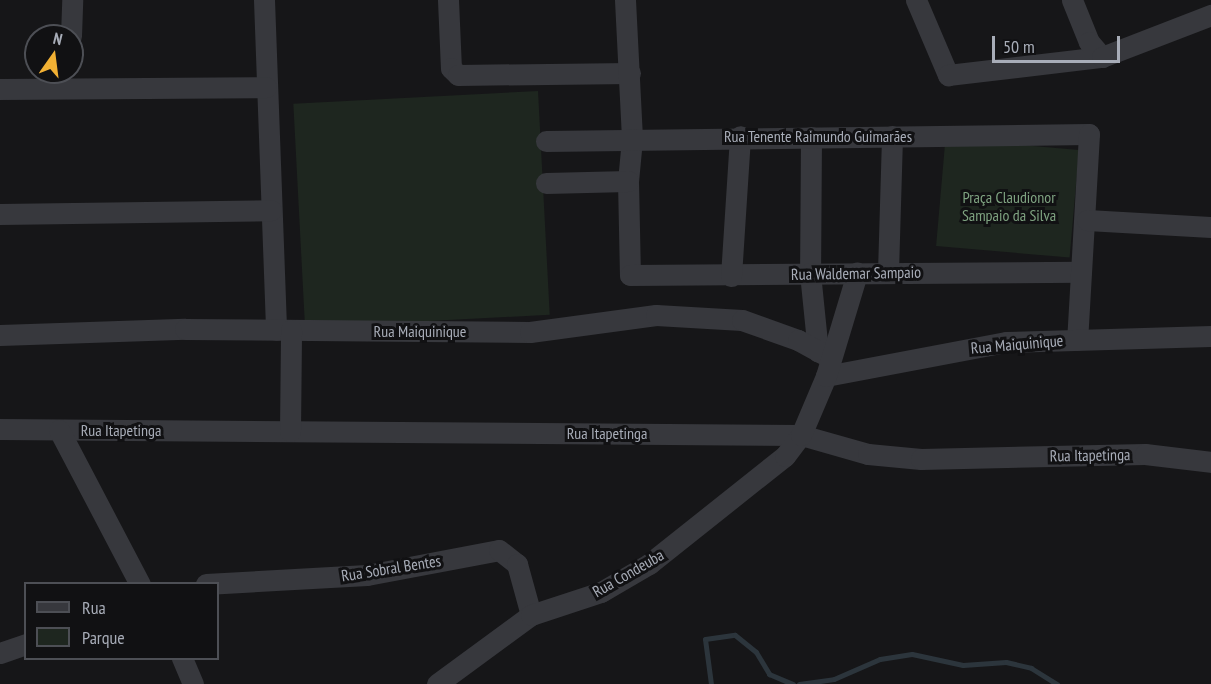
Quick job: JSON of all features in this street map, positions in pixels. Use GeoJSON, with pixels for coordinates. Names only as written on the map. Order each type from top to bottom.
{"type":"FeatureCollection","features":[{"type":"Feature","properties":{"kind":"street"},"geometry":{"type":"LineString","coordinates":[[71,24],[72,0]]}},
{"type":"Feature","properties":{"kind":"street"},"geometry":{"type":"LineString","coordinates":[[264,0],[271,210],[290,431]]}},
{"type":"Feature","properties":{"kind":"street"},"geometry":{"type":"LineString","coordinates":[[448,0],[451,68],[458,75],[630,73]]}},
{"type":"Feature","properties":{"kind":"street"},"geometry":{"type":"LineString","coordinates":[[546,183],[628,181],[632,139],[625,0]]}},
{"type":"Feature","properties":{"kind":"street"},"geometry":{"type":"LineString","coordinates":[[916,0],[948,75],[1102,57],[1210,12]]}},
{"type":"Feature","properties":{"kind":"street"},"geometry":{"type":"LineString","coordinates":[[1072,0],[1089,42],[1102,57]]}},
{"type":"Feature","properties":{"kind":"street"},"geometry":{"type":"LineString","coordinates":[[84,80],[266,87]]}},
{"type":"Feature","properties":{"kind":"street"},"geometry":{"type":"LineString","coordinates":[[0,89],[39,84]]}},
{"type":"Feature","properties":{"kind":"street","name":"Rua Tenente Raimundo Guimarães"},"geometry":{"type":"LineString","coordinates":[[546,141],[740,136],[1089,134],[1087,220]]}},
{"type":"Feature","properties":{"kind":"street"},"geometry":{"type":"LineString","coordinates":[[731,276],[740,136]]}},
{"type":"Feature","properties":{"kind":"street"},"geometry":{"type":"LineString","coordinates":[[888,272],[892,136]]}},
{"type":"Feature","properties":{"kind":"street"},"geometry":{"type":"LineString","coordinates":[[811,137],[810,273],[825,362]]}},
{"type":"Feature","properties":{"kind":"street","name":"Rua Waldemar Sampaio"},"geometry":{"type":"LineString","coordinates":[[628,181],[630,275],[1081,272]]}},
{"type":"Feature","properties":{"kind":"street"},"geometry":{"type":"LineString","coordinates":[[0,214],[271,210]]}},
{"type":"Feature","properties":{"kind":"street"},"geometry":{"type":"LineString","coordinates":[[1077,339],[1087,220],[1211,227]]}},
{"type":"Feature","properties":{"kind":"street","name":"Rua Condeuba"},"geometry":{"type":"LineString","coordinates":[[437,684],[531,615],[601,592],[649,564],[785,456],[801,435],[857,273]]}},
{"type":"Feature","properties":{"kind":"street","name":"Rua Maiquinique"},"geometry":{"type":"LineString","coordinates":[[0,335],[82,330],[530,332],[656,315],[717,317],[770,328],[825,362],[1006,342],[1211,336]]}},
{"type":"Feature","properties":{"kind":"street","name":"Rua Itapetinga"},"geometry":{"type":"LineString","coordinates":[[0,429],[801,435],[868,454],[921,459],[1145,454],[1211,462]]}},
{"type":"Feature","properties":{"kind":"street"},"geometry":{"type":"LineString","coordinates":[[59,430],[139,582]]}},
{"type":"Feature","properties":{"kind":"street","name":"Rua Sobral Bentes"},"geometry":{"type":"LineString","coordinates":[[219,583],[367,575],[499,550],[517,564],[531,615]]}},
{"type":"Feature","properties":{"kind":"street"},"geometry":{"type":"LineString","coordinates":[[0,653],[24,645]]}},
{"type":"Feature","properties":{"kind":"street"},"geometry":{"type":"LineString","coordinates":[[183,660],[193,684]]}},
{"type":"Feature","properties":{"kind":"green space"},"geometry":{"type":"Polygon","coordinates":[[[538,91],[550,315],[305,328],[293,104],[538,91]]]}},
{"type":"Feature","properties":{"kind":"green space","name":"Praça Claudionor Sampaio da Silva"},"geometry":{"type":"Polygon","coordinates":[[[946,138],[1079,150],[1070,258],[936,246],[946,138]]]}},
{"type":"Feature","properties":{"kind":"waterway"},"geometry":{"type":"LineString","coordinates":[[711,684],[705,639],[735,635],[756,652],[769,674],[793,684]]}},
{"type":"Feature","properties":{"kind":"waterway"},"geometry":{"type":"LineString","coordinates":[[799,684],[834,679],[880,659],[912,654],[963,665],[1006,662],[1031,668],[1057,684]]}}]}
